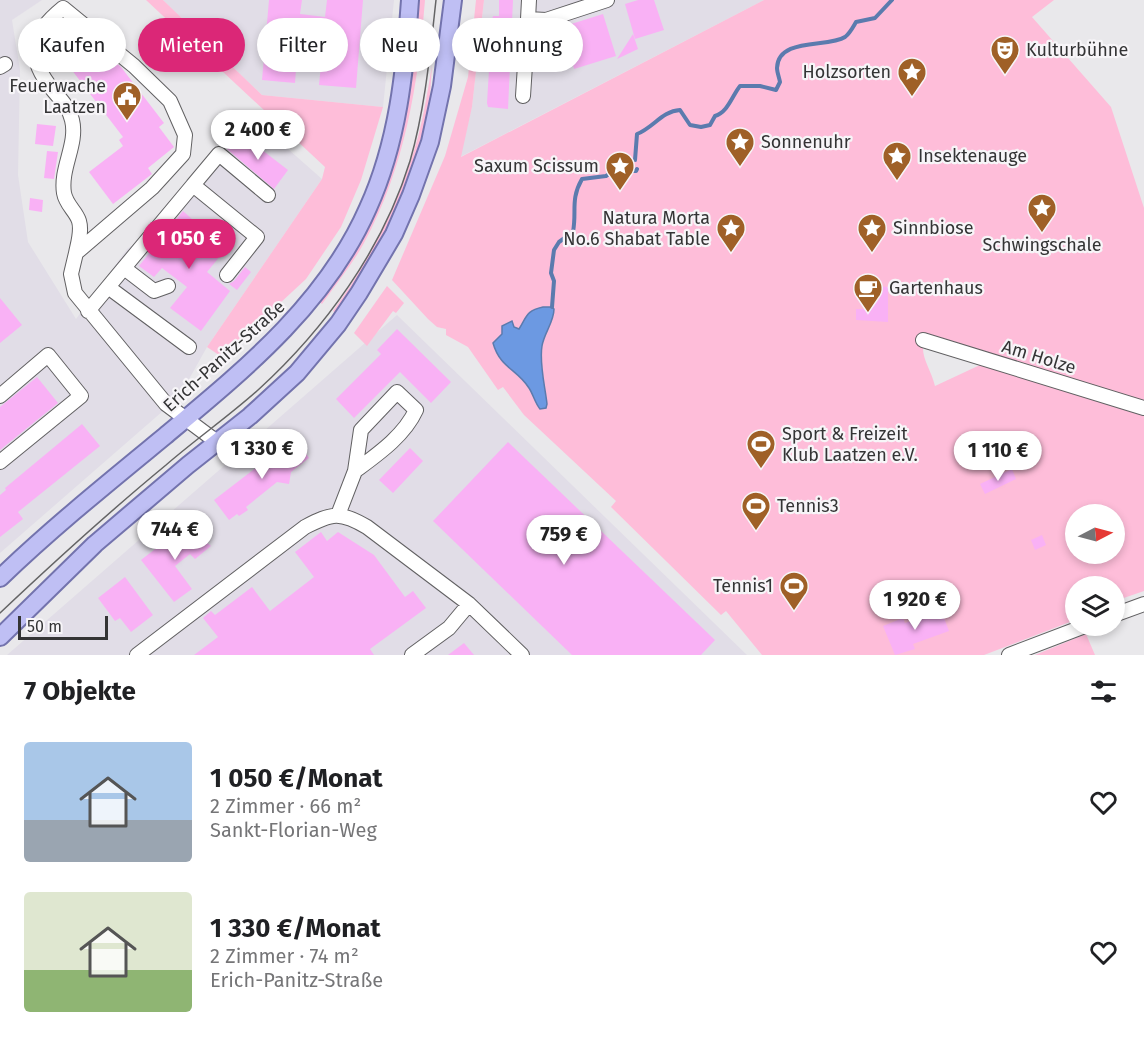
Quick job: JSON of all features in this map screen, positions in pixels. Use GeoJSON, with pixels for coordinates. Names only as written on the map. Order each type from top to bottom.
{"type":"FeatureCollection","features":[{"type":"Feature","properties":{"kind":"main road","name":"Erich-Panitz-Straße"},"geometry":{"type":"LineString","coordinates":[[0,578],[74,511],[185,420],[281,334],[310,303],[337,267],[369,207],[394,133],[403,82],[410,0]]}},
{"type":"Feature","properties":{"kind":"main road"},"geometry":{"type":"LineString","coordinates":[[0,637],[95,544],[250,416],[297,373],[332,332],[359,293],[394,234],[411,195],[430,142],[442,86],[453,0]]}},
{"type":"Feature","properties":{"kind":"street"},"geometry":{"type":"LineString","coordinates":[[528,18],[529,0]]}},
{"type":"Feature","properties":{"kind":"street"},"geometry":{"type":"LineString","coordinates":[[552,18],[607,0]]}},
{"type":"Feature","properties":{"kind":"street"},"geometry":{"type":"LineString","coordinates":[[76,253],[152,188],[183,154],[185,135],[170,101],[66,4],[46,22],[36,38],[36,64],[50,87],[67,106],[72,122],[70,158],[65,174],[64,193],[70,208],[79,220],[79,238],[71,274],[75,292],[166,404],[217,442]]}},
{"type":"Feature","properties":{"kind":"street"},"geometry":{"type":"LineString","coordinates":[[523,96],[525,72]]}},
{"type":"Feature","properties":{"kind":"street"},"geometry":{"type":"LineString","coordinates":[[88,310],[219,154],[268,195]]}},
{"type":"Feature","properties":{"kind":"street"},"geometry":{"type":"LineString","coordinates":[[193,185],[258,237],[227,275]]}},
{"type":"Feature","properties":{"kind":"street"},"geometry":{"type":"LineString","coordinates":[[124,268],[154,291],[168,286]]}},
{"type":"Feature","properties":{"kind":"street"},"geometry":{"type":"LineString","coordinates":[[108,287],[189,347]]}},
{"type":"Feature","properties":{"kind":"street","name":"Am Holze"},"geometry":{"type":"LineString","coordinates":[[923,340],[1144,408]]}},
{"type":"Feature","properties":{"kind":"street"},"geometry":{"type":"LineString","coordinates":[[0,396],[48,355],[81,396],[0,462]]}},
{"type":"Feature","properties":{"kind":"street"},"geometry":{"type":"LineString","coordinates":[[338,515],[355,471],[361,430],[397,392],[416,410],[409,425],[355,471]]}},
{"type":"Feature","properties":{"kind":"street"},"geometry":{"type":"LineString","coordinates":[[137,655],[305,527],[323,518],[338,515],[350,517],[367,527],[469,604],[522,655]]}},
{"type":"Feature","properties":{"kind":"street"},"geometry":{"type":"LineString","coordinates":[[412,655],[449,628],[469,604]]}},
{"type":"Feature","properties":{"kind":"street"},"geometry":{"type":"LineString","coordinates":[[1125,611],[1144,604]]}},
{"type":"Feature","properties":{"kind":"street"},"geometry":{"type":"LineString","coordinates":[[1010,655],[1065,634]]}},
{"type":"Feature","properties":{"kind":"shaded area"},"geometry":{"type":"Polygon","coordinates":[[[0,0],[42,0],[12,20],[18,72],[20,72],[18,175],[28,242],[76,319],[127,249],[153,231],[246,112],[322,179],[207,347],[179,397],[0,553],[0,0]]]}},
{"type":"Feature","properties":{"kind":"shaded area"},"geometry":{"type":"Polygon","coordinates":[[[146,0],[163,0],[182,18],[165,18],[146,0]]]}},
{"type":"Feature","properties":{"kind":"shaded area"},"geometry":{"type":"Polygon","coordinates":[[[163,0],[394,0],[392,18],[360,18],[360,72],[387,72],[383,107],[262,95],[238,72],[245,72],[245,18],[182,18],[163,0]]]}},
{"type":"Feature","properties":{"kind":"shaded area"},"geometry":{"type":"Polygon","coordinates":[[[416,0],[425,0],[423,18],[412,18],[416,0]]]}},
{"type":"Feature","properties":{"kind":"shaded area"},"geometry":{"type":"Polygon","coordinates":[[[476,0],[484,0],[482,18],[474,18],[476,0]]]}},
{"type":"Feature","properties":{"kind":"shaded area"},"geometry":{"type":"Polygon","coordinates":[[[484,0],[764,0],[460,157],[472,107],[476,72],[583,72],[583,18],[482,18],[484,0]]]}},
{"type":"Feature","properties":{"kind":"shaded area"},"geometry":{"type":"Polygon","coordinates":[[[764,0],[1054,0],[1032,17],[1111,107],[1144,208],[1144,401],[926,333],[923,348],[935,386],[980,365],[1144,416],[1144,591],[1125,598],[1125,576],[1065,576],[1065,624],[984,655],[762,655],[726,611],[721,615],[611,507],[616,501],[524,415],[503,387],[498,390],[468,347],[446,335],[446,329],[437,327],[428,319],[392,280],[445,156],[469,72],[476,72],[472,107],[461,157],[764,0]]]}},
{"type":"Feature","properties":{"kind":"shaded area"},"geometry":{"type":"Polygon","coordinates":[[[223,72],[238,72],[262,95],[383,107],[361,180],[341,227],[306,279],[222,357],[207,347],[322,179],[325,167],[223,72]]]}},
{"type":"Feature","properties":{"kind":"shaded area"},"geometry":{"type":"Polygon","coordinates":[[[400,72],[417,72],[407,125],[390,185],[364,243],[322,304],[320,302],[363,235],[400,72]]]}},
{"type":"Feature","properties":{"kind":"shaded area"},"geometry":{"type":"Polygon","coordinates":[[[432,72],[429,111],[404,193],[383,241],[336,314],[333,311],[372,250],[393,206],[411,161],[432,72]]]}},
{"type":"Feature","properties":{"kind":"shaded area"},"geometry":{"type":"Polygon","coordinates":[[[387,286],[404,303],[396,313],[393,311],[367,346],[354,333],[387,286]]]}},
{"type":"Feature","properties":{"kind":"shaded area"},"geometry":{"type":"Polygon","coordinates":[[[397,315],[747,655],[7,655],[397,315]]]}},
{"type":"Feature","properties":{"kind":"shaded area"},"geometry":{"type":"Polygon","coordinates":[[[1081,636],[1087,636],[1095,655],[1035,655],[1081,636]]]}},
{"type":"Feature","properties":{"kind":"water"},"geometry":{"type":"Polygon","coordinates":[[[543,307],[554,309],[541,353],[547,404],[546,408],[540,409],[529,388],[500,358],[493,343],[502,334],[502,326],[512,321],[514,327],[519,329],[530,313],[543,307]]]}},
{"type":"Feature","properties":{"kind":"building"},"geometry":{"type":"Polygon","coordinates":[[[269,0],[302,0],[300,14],[325,17],[327,0],[363,0],[356,88],[319,85],[320,72],[348,72],[348,18],[267,18],[269,0]]]}},
{"type":"Feature","properties":{"kind":"building"},"geometry":{"type":"Polygon","coordinates":[[[499,0],[513,0],[512,18],[492,18],[499,16],[499,0]]]}},
{"type":"Feature","properties":{"kind":"building"},"geometry":{"type":"Polygon","coordinates":[[[638,0],[654,0],[664,30],[635,39],[625,4],[638,0]]]}},
{"type":"Feature","properties":{"kind":"building"},"geometry":{"type":"Polygon","coordinates":[[[603,14],[616,56],[583,66],[583,20],[603,14]]]}},
{"type":"Feature","properties":{"kind":"building"},"geometry":{"type":"Polygon","coordinates":[[[633,34],[638,49],[617,59],[633,34]]]}},
{"type":"Feature","properties":{"kind":"building"},"geometry":{"type":"Polygon","coordinates":[[[73,72],[125,72],[164,123],[159,127],[174,147],[148,168],[152,174],[113,204],[89,172],[123,146],[119,140],[123,137],[73,72]]]}},
{"type":"Feature","properties":{"kind":"building"},"geometry":{"type":"Polygon","coordinates":[[[263,72],[296,72],[295,83],[262,80],[263,72]]]}},
{"type":"Feature","properties":{"kind":"building"},"geometry":{"type":"Polygon","coordinates":[[[489,72],[510,72],[508,109],[488,107],[489,72]]]}},
{"type":"Feature","properties":{"kind":"building"},"geometry":{"type":"Polygon","coordinates":[[[37,124],[56,126],[53,146],[35,144],[37,124]]]}},
{"type":"Feature","properties":{"kind":"building"},"geometry":{"type":"Polygon","coordinates":[[[240,133],[288,170],[274,189],[227,149],[240,133]]]}},
{"type":"Feature","properties":{"kind":"building"},"geometry":{"type":"Polygon","coordinates":[[[47,151],[58,152],[54,179],[44,178],[47,151]]]}},
{"type":"Feature","properties":{"kind":"building"},"geometry":{"type":"Polygon","coordinates":[[[30,198],[43,200],[42,212],[29,210],[30,198]]]}},
{"type":"Feature","properties":{"kind":"building"},"geometry":{"type":"Polygon","coordinates":[[[183,211],[210,235],[205,241],[221,255],[207,272],[230,291],[201,331],[170,308],[187,287],[162,268],[154,277],[139,266],[183,211]]]}},
{"type":"Feature","properties":{"kind":"building"},"geometry":{"type":"Polygon","coordinates":[[[245,267],[251,272],[237,290],[229,284],[245,267]]]}},
{"type":"Feature","properties":{"kind":"building"},"geometry":{"type":"Polygon","coordinates":[[[866,285],[888,287],[888,322],[856,320],[856,309],[865,309],[866,285]]]}},
{"type":"Feature","properties":{"kind":"building"},"geometry":{"type":"Polygon","coordinates":[[[0,298],[22,325],[0,343],[0,298]]]}},
{"type":"Feature","properties":{"kind":"building"},"geometry":{"type":"Polygon","coordinates":[[[397,329],[451,382],[431,403],[400,372],[354,418],[336,399],[381,354],[377,350],[397,329]]]}},
{"type":"Feature","properties":{"kind":"building"},"geometry":{"type":"Polygon","coordinates":[[[37,377],[58,403],[0,450],[0,407],[37,377]]]}},
{"type":"Feature","properties":{"kind":"building"},"geometry":{"type":"Polygon","coordinates":[[[82,424],[100,446],[18,512],[23,519],[0,537],[0,495],[6,490],[5,488],[82,424]]]}},
{"type":"Feature","properties":{"kind":"building"},"geometry":{"type":"Polygon","coordinates":[[[295,438],[309,458],[291,472],[289,484],[277,482],[246,507],[248,510],[229,520],[214,500],[295,438]]]}},
{"type":"Feature","properties":{"kind":"building"},"geometry":{"type":"Polygon","coordinates":[[[508,442],[715,640],[701,655],[572,655],[433,521],[508,442]]]}},
{"type":"Feature","properties":{"kind":"building"},"geometry":{"type":"Polygon","coordinates":[[[410,448],[423,461],[393,493],[379,480],[410,448]]]}},
{"type":"Feature","properties":{"kind":"building"},"geometry":{"type":"Polygon","coordinates":[[[1012,469],[1016,479],[985,494],[980,484],[1012,469]]]}},
{"type":"Feature","properties":{"kind":"building"},"geometry":{"type":"Polygon","coordinates":[[[186,525],[211,546],[195,559],[190,554],[175,566],[192,589],[174,602],[141,560],[186,525]]]}},
{"type":"Feature","properties":{"kind":"building"},"geometry":{"type":"Polygon","coordinates":[[[321,532],[327,541],[338,532],[374,555],[405,597],[413,591],[426,608],[370,649],[374,655],[194,655],[218,637],[203,618],[211,611],[215,615],[252,587],[270,611],[314,577],[295,552],[321,532]]]}},
{"type":"Feature","properties":{"kind":"building"},"geometry":{"type":"Polygon","coordinates":[[[1042,535],[1046,545],[1035,550],[1031,540],[1042,535]]]}},
{"type":"Feature","properties":{"kind":"building"},"geometry":{"type":"Polygon","coordinates":[[[125,577],[153,615],[131,632],[120,618],[115,621],[98,598],[125,577]]]}},
{"type":"Feature","properties":{"kind":"building"},"geometry":{"type":"Polygon","coordinates":[[[941,610],[949,631],[913,644],[915,649],[895,655],[883,626],[903,618],[905,623],[941,610]]]}},
{"type":"Feature","properties":{"kind":"building"},"geometry":{"type":"Polygon","coordinates":[[[464,643],[474,655],[448,655],[464,643]]]}},
{"type":"Feature","properties":{"kind":"waterway"},"geometry":{"type":"LineString","coordinates":[[635,160],[637,134],[663,116],[680,110],[690,125],[701,127],[710,125],[715,116],[727,107],[740,86],[760,86],[776,90],[780,82],[777,68],[780,58],[786,52],[794,47],[845,37],[856,22],[875,18],[892,0]]}},
{"type":"Feature","properties":{"kind":"waterway"},"geometry":{"type":"LineString","coordinates":[[552,307],[554,281],[551,273],[554,250],[559,242],[573,232],[576,193],[582,179],[606,176],[614,171],[636,171],[637,169]]}},
{"type":"Feature","properties":{"kind":"tram line"},"geometry":{"type":"LineString","coordinates":[[0,613],[61,556],[177,455],[258,390],[306,341],[349,286],[384,225],[410,161],[423,101],[436,0]]}},
{"type":"Feature","properties":{"kind":"place","name":"Kulturbühne"},"geometry":{"type":"Point","coordinates":[1005,76]}},
{"type":"Feature","properties":{"kind":"place","name":"Holzsorten"},"geometry":{"type":"Point","coordinates":[912,98]}},
{"type":"Feature","properties":{"kind":"place","name":"Feuerwache Laatzen"},"geometry":{"type":"Point","coordinates":[127,122]}},
{"type":"Feature","properties":{"kind":"place","name":"Sonnenuhr"},"geometry":{"type":"Point","coordinates":[740,168]}},
{"type":"Feature","properties":{"kind":"place","name":"Insektenauge"},"geometry":{"type":"Point","coordinates":[897,182]}},
{"type":"Feature","properties":{"kind":"place","name":"Saxum Scissum"},"geometry":{"type":"Point","coordinates":[620,192]}},
{"type":"Feature","properties":{"kind":"place","name":"Schwingschale"},"geometry":{"type":"Point","coordinates":[1042,234]}},
{"type":"Feature","properties":{"kind":"place","name":"Natura Morta No.6 Shabat Table"},"geometry":{"type":"Point","coordinates":[731,254]}},
{"type":"Feature","properties":{"kind":"place","name":"Sinnbiose"},"geometry":{"type":"Point","coordinates":[872,254]}},
{"type":"Feature","properties":{"kind":"place","name":"Gartenhaus"},"geometry":{"type":"Point","coordinates":[868,314]}},
{"type":"Feature","properties":{"kind":"place","name":"Sport & Freizeit Klub Laatzen e.V."},"geometry":{"type":"Point","coordinates":[761,470]}},
{"type":"Feature","properties":{"kind":"place","name":"Tennis3"},"geometry":{"type":"Point","coordinates":[756,532]}},
{"type":"Feature","properties":{"kind":"place","name":"Tennis1"},"geometry":{"type":"Point","coordinates":[794,612]}}]}
